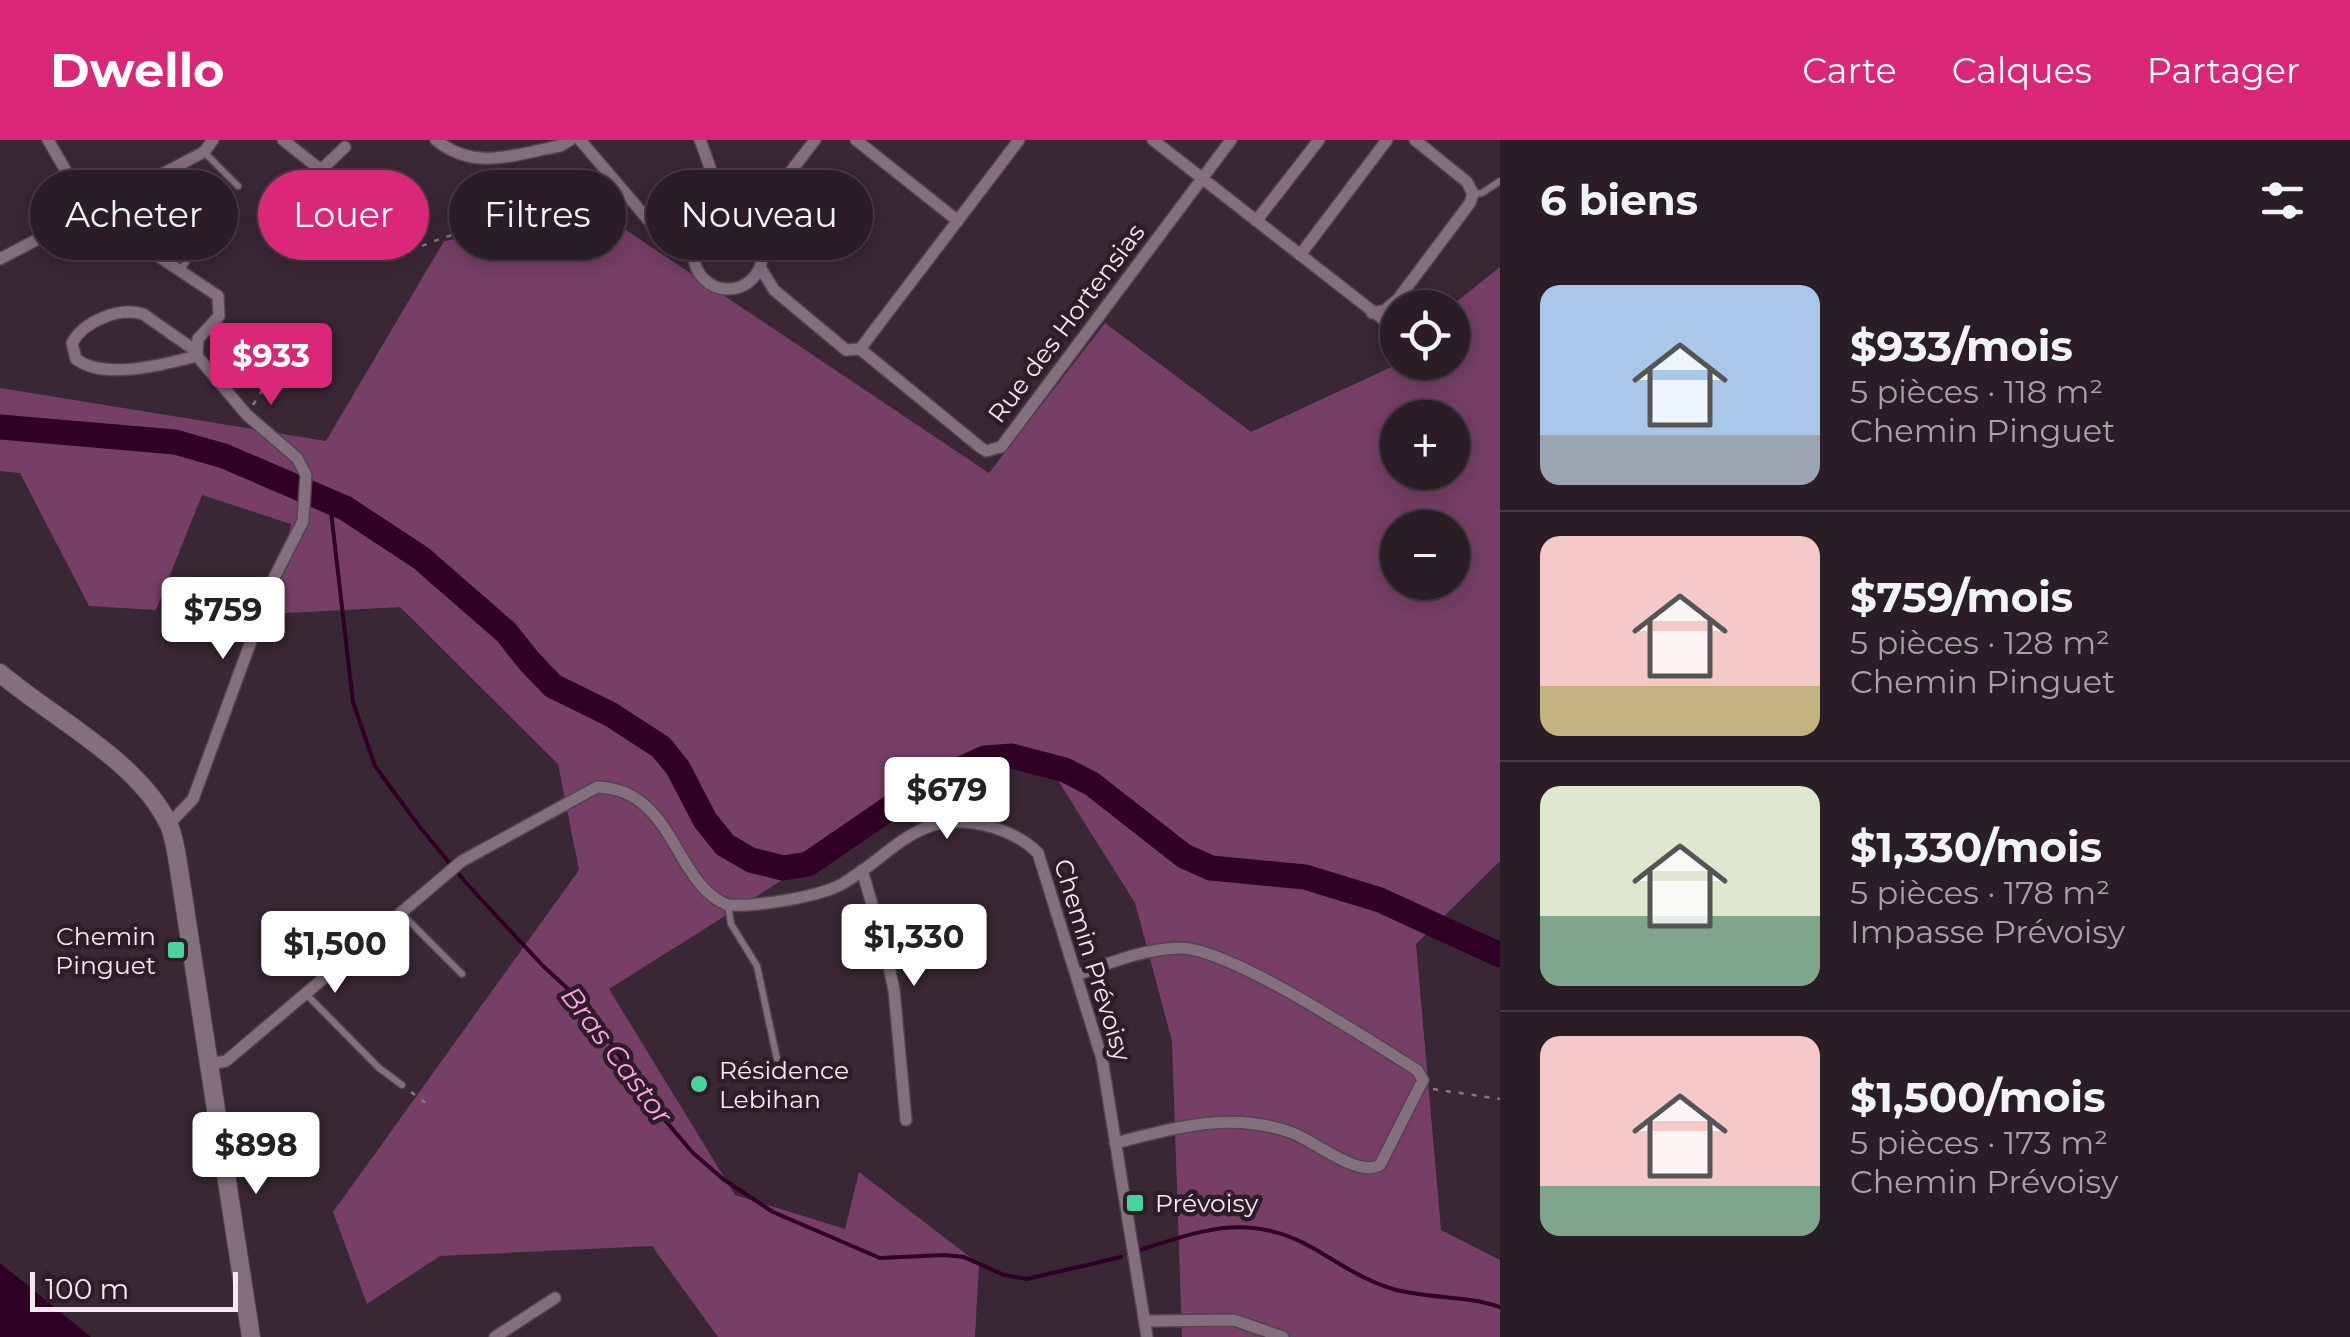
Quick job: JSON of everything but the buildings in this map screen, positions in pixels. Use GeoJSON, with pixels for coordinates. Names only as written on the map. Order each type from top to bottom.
{"type":"FeatureCollection","features":[{"type":"Feature","properties":{"kind":"street"},"geometry":{"type":"LineString","coordinates":[[48,140],[66,170]]}},
{"type":"Feature","properties":{"kind":"street"},"geometry":{"type":"LineString","coordinates":[[168,170],[204,152],[213,140]]}},
{"type":"Feature","properties":{"kind":"street"},"geometry":{"type":"LineString","coordinates":[[283,140],[322,170],[345,147]]}},
{"type":"Feature","properties":{"kind":"street"},"geometry":{"type":"LineString","coordinates":[[436,140],[453,154],[471,159],[560,146],[570,140]]}},
{"type":"Feature","properties":{"kind":"street"},"geometry":{"type":"LineString","coordinates":[[580,140],[605,170]]}},
{"type":"Feature","properties":{"kind":"street"},"geometry":{"type":"LineString","coordinates":[[700,140],[711,170]]}},
{"type":"Feature","properties":{"kind":"street"},"geometry":{"type":"LineString","coordinates":[[793,170],[816,140]]}},
{"type":"Feature","properties":{"kind":"street"},"geometry":{"type":"LineString","coordinates":[[856,140],[958,221]]}},
{"type":"Feature","properties":{"kind":"street"},"geometry":{"type":"LineString","coordinates":[[760,266],[774,290],[846,350],[860,349],[1020,140]]}},
{"type":"Feature","properties":{"kind":"street"},"geometry":{"type":"LineString","coordinates":[[1153,140],[1380,319]]}},
{"type":"Feature","properties":{"kind":"street"},"geometry":{"type":"LineString","coordinates":[[1202,178],[1231,140]]}},
{"type":"Feature","properties":{"kind":"street"},"geometry":{"type":"LineString","coordinates":[[1256,221],[1319,140]]}},
{"type":"Feature","properties":{"kind":"street"},"geometry":{"type":"LineString","coordinates":[[1300,256],[1386,140]]}},
{"type":"Feature","properties":{"kind":"street"},"geometry":{"type":"LineString","coordinates":[[1372,313],[1384,310],[1398,299],[1473,194],[1467,182],[1415,140]]}},
{"type":"Feature","properties":{"kind":"street","name":"Rue des Hortensias"},"geometry":{"type":"LineString","coordinates":[[860,349],[980,447],[986,451],[1001,447],[1202,178]]}},
{"type":"Feature","properties":{"kind":"street"},"geometry":{"type":"LineString","coordinates":[[626,195],[646,218]]}},
{"type":"Feature","properties":{"kind":"street"},"geometry":{"type":"LineString","coordinates":[[0,257],[30,241]]}},
{"type":"Feature","properties":{"kind":"street"},"geometry":{"type":"LineString","coordinates":[[166,260],[212,290],[220,302],[219,316],[198,339],[196,354]]}},
{"type":"Feature","properties":{"kind":"street"},"geometry":{"type":"LineString","coordinates":[[694,260],[699,273],[712,285],[729,289],[746,284],[774,290]]}},
{"type":"Feature","properties":{"kind":"street"},"geometry":{"type":"LineString","coordinates":[[746,284],[761,260]]}},
{"type":"Feature","properties":{"kind":"street"},"geometry":{"type":"LineString","coordinates":[[168,824],[192,800],[275,576],[303,522],[306,475],[296,458],[247,415],[196,354],[143,314],[134,312],[94,322],[78,332],[72,343],[76,359],[91,367],[140,369],[196,354]]}},
{"type":"Feature","properties":{"kind":"street"},"geometry":{"type":"LineString","coordinates":[[0,674],[119,764],[168,824],[178,863],[252,1337]]}},
{"type":"Feature","properties":{"kind":"street"},"geometry":{"type":"LineString","coordinates":[[210,1064],[226,1061],[462,861],[597,787],[616,787],[635,796],[653,813],[707,892],[728,905]]}},
{"type":"Feature","properties":{"kind":"street","name":"Chemin Prévoisy"},"geometry":{"type":"LineString","coordinates":[[728,905],[838,886],[914,832],[944,821],[959,819],[998,828],[1038,853],[1102,1059],[1146,1337]]}},
{"type":"Feature","properties":{"kind":"street"},"geometry":{"type":"LineString","coordinates":[[862,870],[894,990],[906,1120]]}},
{"type":"Feature","properties":{"kind":"street"},"geometry":{"type":"LineString","coordinates":[[1076,974],[1142,952],[1192,948],[1241,967],[1422,1074],[1422,1087],[1375,1169],[1360,1168],[1296,1134],[1242,1121],[1199,1122],[1116,1143]]}},
{"type":"Feature","properties":{"kind":"street"},"geometry":{"type":"LineString","coordinates":[[496,1337],[554,1298]]}},
{"type":"Feature","properties":{"kind":"street"},"geometry":{"type":"LineString","coordinates":[[1144,1321],[1234,1320],[1283,1337]]}},
{"type":"Feature","properties":{"kind":"lane"},"geometry":{"type":"LineString","coordinates":[[204,152],[222,170]]}},
{"type":"Feature","properties":{"kind":"lane"},"geometry":{"type":"LineString","coordinates":[[1473,194],[1482,193],[1500,181]]}},
{"type":"Feature","properties":{"kind":"lane"},"geometry":{"type":"LineString","coordinates":[[181,270],[187,260]]}},
{"type":"Feature","properties":{"kind":"lane"},"geometry":{"type":"LineString","coordinates":[[728,905],[731,924],[757,966],[776,1059]]}},
{"type":"Feature","properties":{"kind":"lane"},"geometry":{"type":"LineString","coordinates":[[400,911],[462,974]]}},
{"type":"Feature","properties":{"kind":"lane"},"geometry":{"type":"LineString","coordinates":[[306,994],[379,1068],[402,1085]]}},
{"type":"Feature","properties":{"kind":"path"},"geometry":{"type":"LineString","coordinates":[[247,415],[291,344]]}},
{"type":"Feature","properties":{"kind":"path"},"geometry":{"type":"LineString","coordinates":[[402,1085],[426,1104]]}},
{"type":"Feature","properties":{"kind":"path"},"geometry":{"type":"LineString","coordinates":[[1422,1087],[1500,1099]]}},
{"type":"Feature","properties":{"kind":"shaded area"},"geometry":{"type":"Polygon","coordinates":[[[626,230],[646,243],[646,260],[671,260],[989,473],[1105,323],[1251,432],[1380,372],[1380,380],[1470,380],[1470,291],[1500,267],[1500,861],[1416,944],[1441,1230],[1500,1260],[1500,1337],[1182,1337],[1172,1041],[1135,903],[1057,779],[1003,764],[892,811],[609,989],[735,1195],[845,1229],[859,1172],[979,1264],[975,1337],[718,1337],[652,1246],[440,1256],[367,1304],[333,1212],[579,870],[558,764],[400,607],[271,614],[291,524],[202,495],[156,610],[89,606],[20,473],[0,471],[0,388],[326,441],[444,241],[449,240],[449,260],[626,260],[626,230]]]}},
{"type":"Feature","properties":{"kind":"shaded area"},"geometry":{"type":"Polygon","coordinates":[[[0,1263],[91,1337],[0,1337],[0,1263]]]}},
{"type":"Feature","properties":{"kind":"waterway"},"geometry":{"type":"LineString","coordinates":[[0,427],[175,442],[224,456],[345,508],[421,558],[506,632],[553,686],[610,714],[661,747],[678,768],[705,820],[725,845],[751,860],[783,868],[808,864],[919,788],[985,758],[1012,756],[1065,770],[1092,784],[1184,856],[1211,868],[1305,877],[1380,900],[1500,955]]}},
{"type":"Feature","properties":{"kind":"waterway","name":"Bras Castor"},"geometry":{"type":"LineString","coordinates":[[330,503],[353,702],[375,766],[467,884],[544,967],[589,1008],[646,1098],[693,1153],[723,1179],[773,1212],[880,1258],[964,1257],[1004,1275],[1027,1279],[1121,1257]]}},
{"type":"Feature","properties":{"kind":"waterway","name":"Bras Castor"},"geometry":{"type":"LineString","coordinates":[[1140,1250],[1205,1231],[1246,1227],[1267,1230],[1288,1236],[1393,1289],[1500,1307]]}},
{"type":"Feature","properties":{"kind":"place","name":"Chemin Pinguet"},"geometry":{"type":"Point","coordinates":[176,950]}},
{"type":"Feature","properties":{"kind":"place","name":"Résidence Lebihan"},"geometry":{"type":"Point","coordinates":[699,1084]}},
{"type":"Feature","properties":{"kind":"place","name":"Prévoisy"},"geometry":{"type":"Point","coordinates":[1135,1203]}}]}
